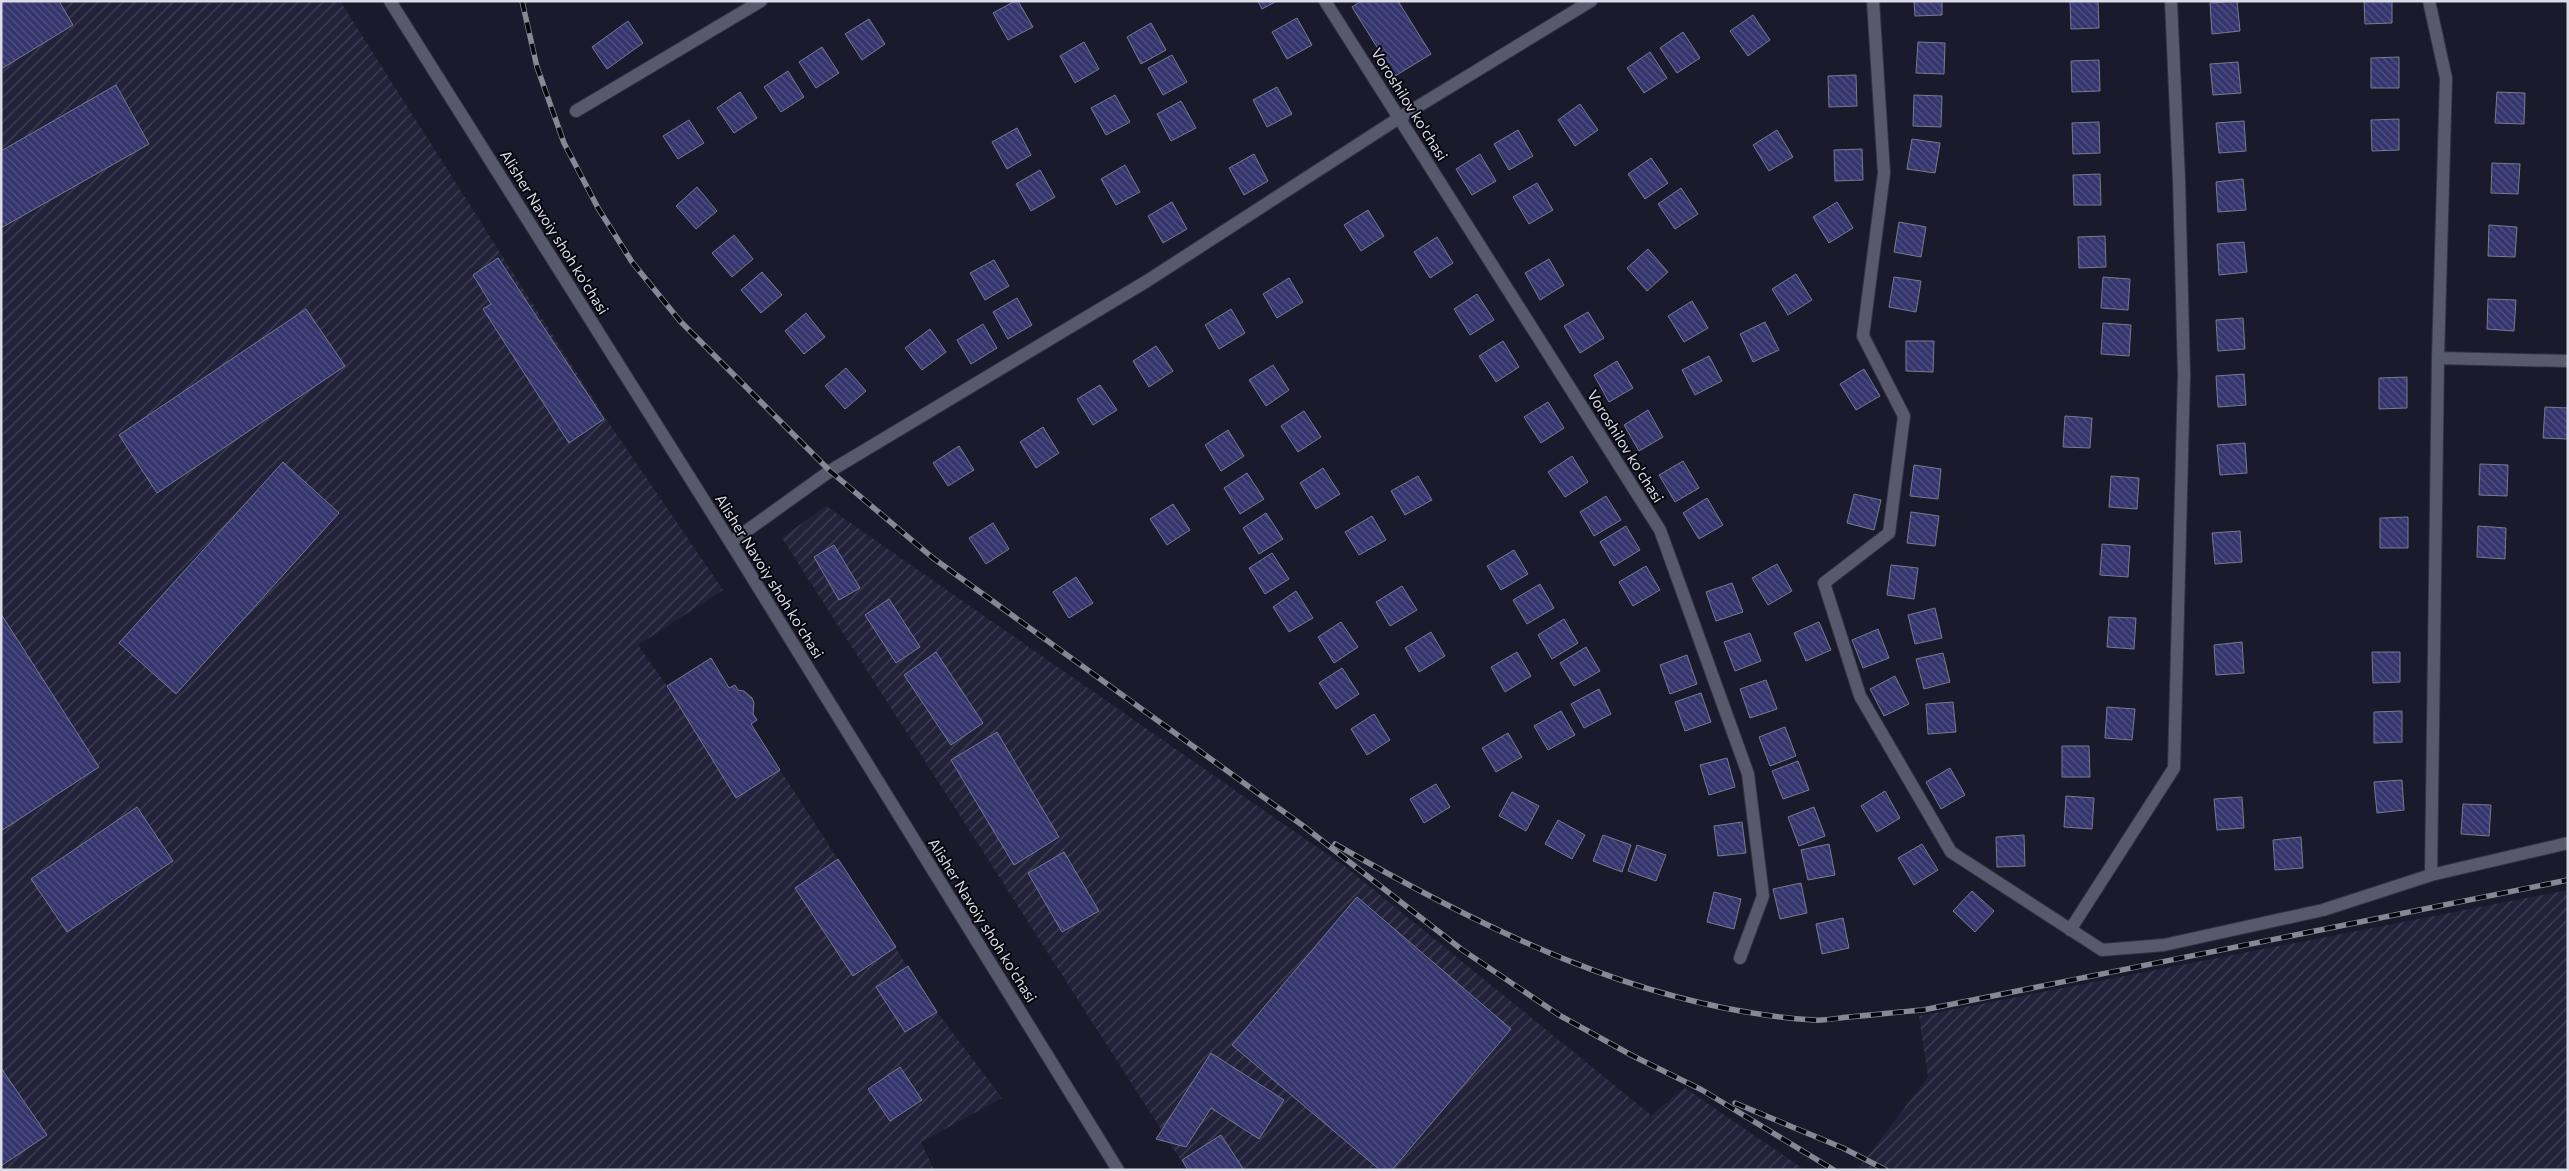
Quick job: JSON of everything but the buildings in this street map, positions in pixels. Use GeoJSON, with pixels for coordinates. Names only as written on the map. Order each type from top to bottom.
{"type":"FeatureCollection","features":[{"type":"Feature","properties":{"kind":"street","name":"Alisher Navoiy shoh ko'chasi"},"geometry":{"type":"LineString","coordinates":[[390,1],[731,542],[1118,1170]]}},
{"type":"Feature","properties":{"kind":"street"},"geometry":{"type":"LineString","coordinates":[[576,111],[761,1]]}},
{"type":"Feature","properties":{"kind":"street","name":"Voroshilov ko'chasi"},"geometry":{"type":"LineString","coordinates":[[1325,1],[1660,530],[1748,774],[1763,896],[1740,958]]}},
{"type":"Feature","properties":{"kind":"street"},"geometry":{"type":"LineString","coordinates":[[731,542],[830,471],[1147,282],[1399,118],[1591,1]]}},
{"type":"Feature","properties":{"kind":"street"},"geometry":{"type":"LineString","coordinates":[[1873,1],[1884,173],[1863,336],[1904,416],[1889,534],[1824,583],[1860,696],[1951,852],[2102,950],[2164,945],[2322,910],[2431,876],[2568,843]]}},
{"type":"Feature","properties":{"kind":"street"},"geometry":{"type":"LineString","coordinates":[[2070,930],[2174,768],[2184,375],[2172,1]]}},
{"type":"Feature","properties":{"kind":"street"},"geometry":{"type":"LineString","coordinates":[[2429,1],[2446,78],[2438,358],[2431,876]]}},
{"type":"Feature","properties":{"kind":"street"},"geometry":{"type":"LineString","coordinates":[[2438,358],[2568,361]]}},
{"type":"Feature","properties":{"kind":"shaded area"},"geometry":{"type":"Polygon","coordinates":[[[1,1],[340,1],[606,419],[723,590],[638,645],[667,686],[711,658],[729,688],[735,685],[738,690],[744,691],[752,698],[754,703],[753,714],[757,720],[751,724],[937,1012],[1002,1098],[921,1142],[934,1170],[1,1170],[1,1]]]}},
{"type":"Feature","properties":{"kind":"shaded area"},"geometry":{"type":"Polygon","coordinates":[[[826,506],[1347,868],[1651,1115],[1685,1088],[1805,1170],[1187,1170],[782,538],[826,506]]]}},
{"type":"Feature","properties":{"kind":"shaded area"},"geometry":{"type":"Polygon","coordinates":[[[2568,890],[2568,1170],[1857,1170],[1928,1077],[1919,1016],[2568,890]]]}},
{"type":"Feature","properties":{"kind":"railway"},"geometry":{"type":"LineString","coordinates":[[522,1],[537,67],[564,143],[598,208],[632,262],[680,321],[830,471],[933,558],[1302,825],[1461,949],[1559,1015],[1633,1056],[1702,1090],[1834,1170]]}},
{"type":"Feature","properties":{"kind":"railway"},"geometry":{"type":"LineString","coordinates":[[1335,844],[1506,934],[1626,982],[1687,1000],[1750,1013],[1818,1020],[1923,1010],[2568,880]]}},
{"type":"Feature","properties":{"kind":"railway"},"geometry":{"type":"LineString","coordinates":[[1735,1103],[1843,1148],[1886,1170]]}}]}
